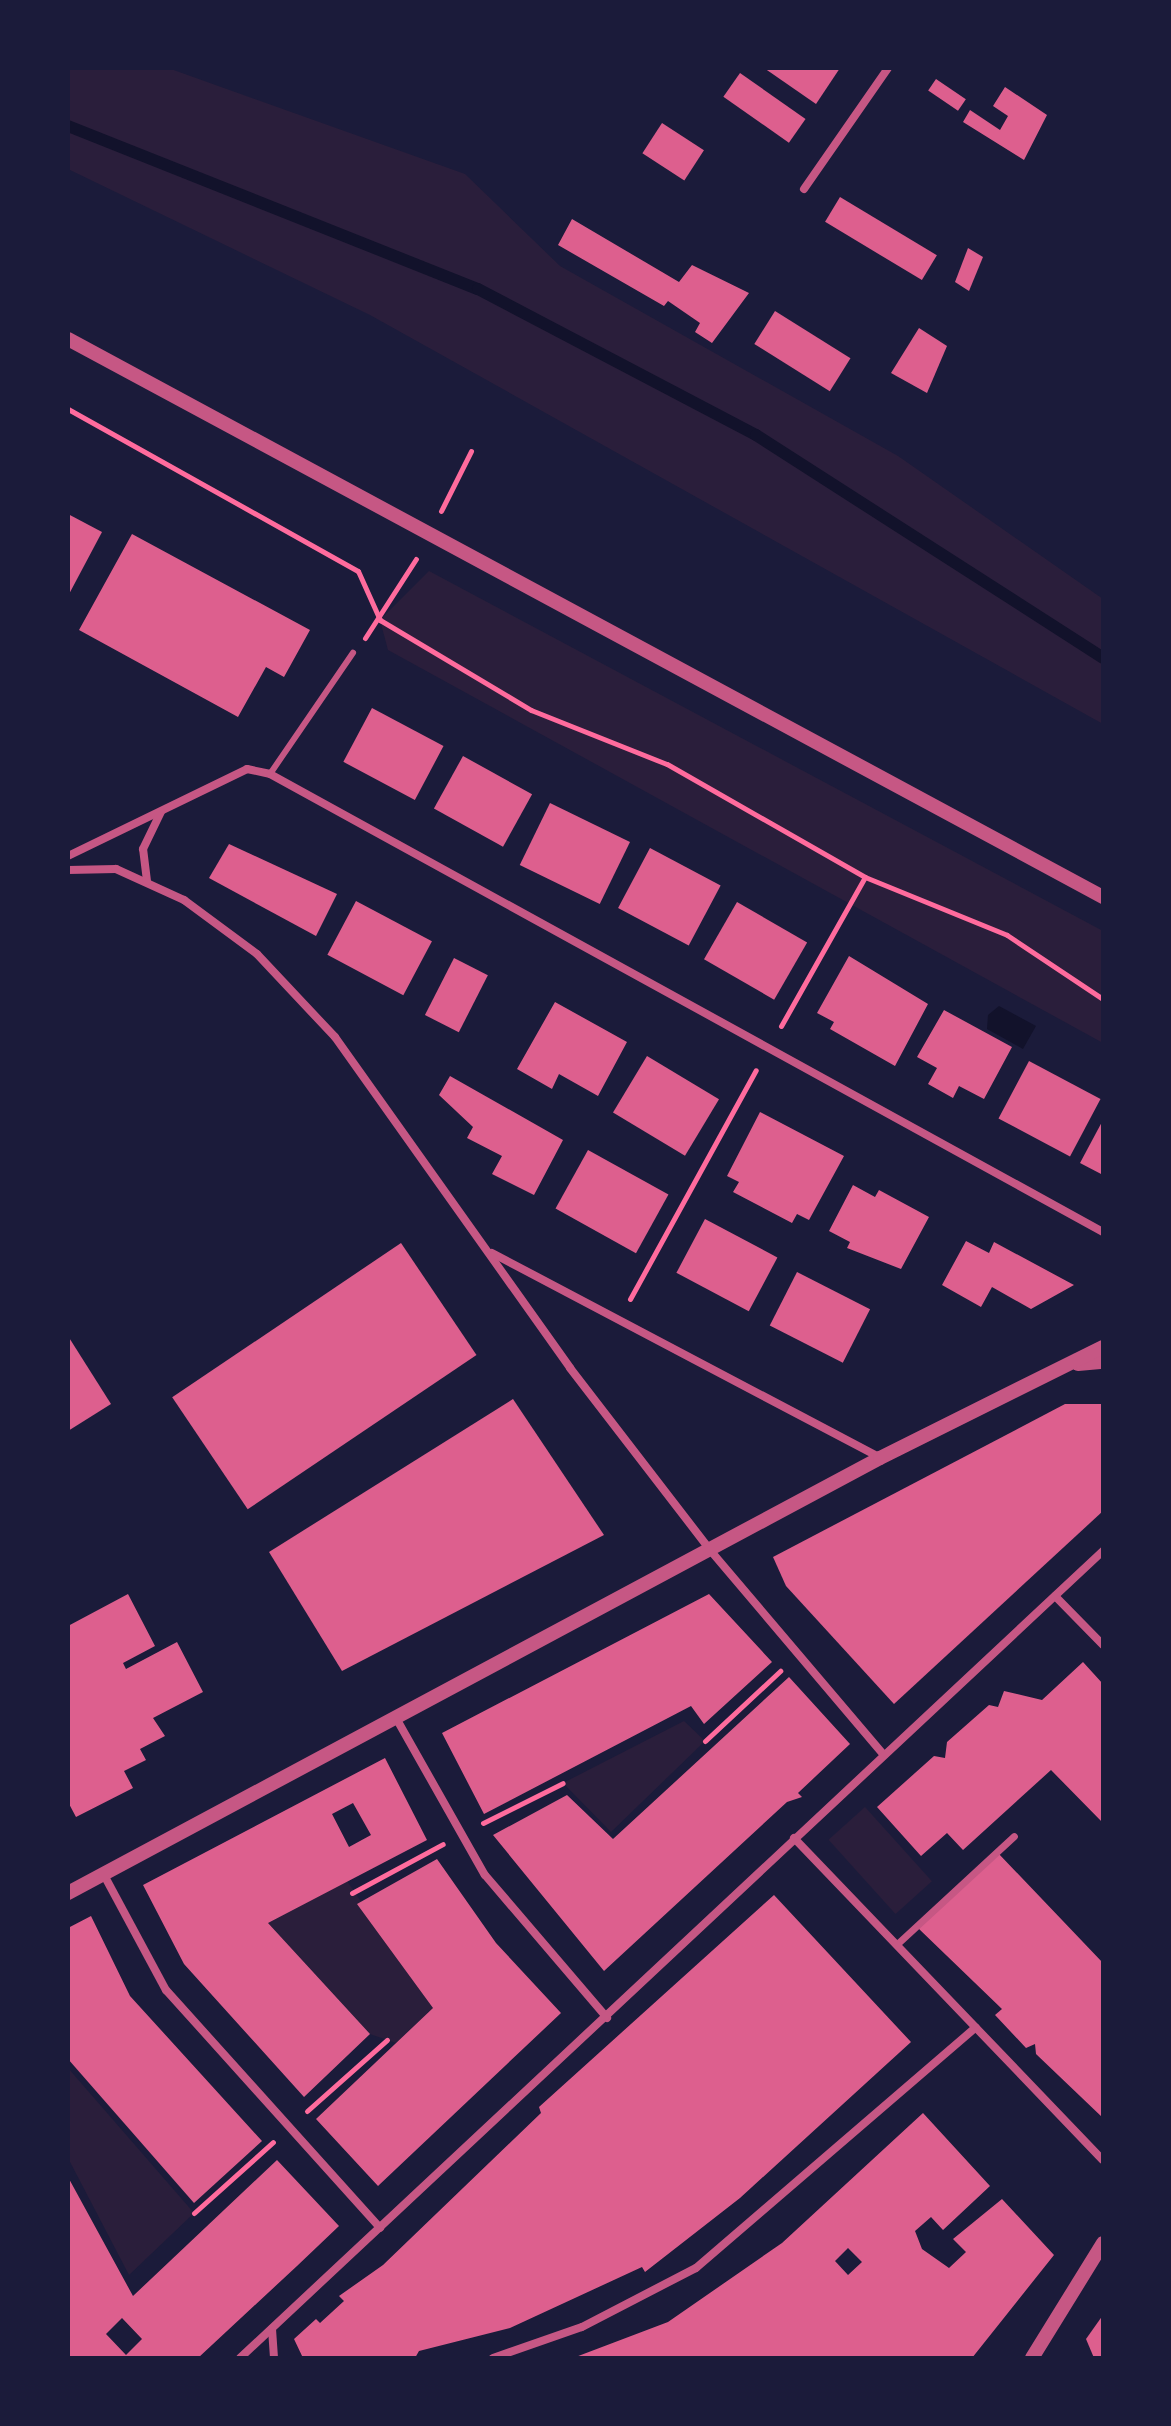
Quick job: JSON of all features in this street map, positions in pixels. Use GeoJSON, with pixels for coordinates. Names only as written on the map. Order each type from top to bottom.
{"type":"FeatureCollection","features":[{"type":"Feature","properties":{"kind":"street"},"geometry":{"type":"LineString","coordinates":[[804,189],[888,68]]}},
{"type":"Feature","properties":{"kind":"street"},"geometry":{"type":"LineString","coordinates":[[68,339],[1103,897]]}},
{"type":"Feature","properties":{"kind":"street"},"geometry":{"type":"LineString","coordinates":[[68,856],[247,769],[270,774],[767,1051],[1103,1232]]}},
{"type":"Feature","properties":{"kind":"street"},"geometry":{"type":"LineString","coordinates":[[147,881],[143,849],[161,812]]}},
{"type":"Feature","properties":{"kind":"street"},"geometry":{"type":"LineString","coordinates":[[68,870],[116,869],[147,881],[257,954],[325,1027],[710,1550],[883,1754]]}},
{"type":"Feature","properties":{"kind":"street"},"geometry":{"type":"LineString","coordinates":[[488,1251],[880,1458]]}},
{"type":"Feature","properties":{"kind":"street"},"geometry":{"type":"LineString","coordinates":[[68,1893],[880,1458],[1103,1347]]}},
{"type":"Feature","properties":{"kind":"street"},"geometry":{"type":"LineString","coordinates":[[1069,1365],[1103,1362]]}},
{"type":"Feature","properties":{"kind":"street"},"geometry":{"type":"LineString","coordinates":[[240,2358],[1103,1551]]}},
{"type":"Feature","properties":{"kind":"street"},"geometry":{"type":"LineString","coordinates":[[1055,1596],[1103,1645]]}},
{"type":"Feature","properties":{"kind":"street"},"geometry":{"type":"LineString","coordinates":[[396,1718],[459,1835],[607,2018]]}},
{"type":"Feature","properties":{"kind":"street"},"geometry":{"type":"LineString","coordinates":[[897,1944],[1014,1836]]}},
{"type":"Feature","properties":{"kind":"street"},"geometry":{"type":"LineString","coordinates":[[794,1838],[1103,2160]]}},
{"type":"Feature","properties":{"kind":"street"},"geometry":{"type":"LineString","coordinates":[[104,1875],[166,1990],[380,2228]]}},
{"type":"Feature","properties":{"kind":"street"},"geometry":{"type":"LineString","coordinates":[[493,2358],[582,2327],[696,2268],[976,2027]]}},
{"type":"Feature","properties":{"kind":"street"},"geometry":{"type":"LineString","coordinates":[[1032,2358],[1042,2350],[1103,2243]]}},
{"type":"Feature","properties":{"kind":"street"},"geometry":{"type":"LineString","coordinates":[[272,2329],[274,2358]]}},
{"type":"Feature","properties":{"kind":"lane"},"geometry":{"type":"LineString","coordinates":[[270,774],[353,653]]}},
{"type":"Feature","properties":{"kind":"path"},"geometry":{"type":"LineString","coordinates":[[68,409],[358,571],[380,620],[531,710],[667,764],[865,877],[1007,935],[1103,999]]}},
{"type":"Feature","properties":{"kind":"path"},"geometry":{"type":"LineString","coordinates":[[618,1321],[865,877]]}},
{"type":"Feature","properties":{"kind":"path"},"geometry":{"type":"LineString","coordinates":[[705,1741],[798,1654]]}},
{"type":"Feature","properties":{"kind":"path"},"geometry":{"type":"LineString","coordinates":[[352,1893],[563,1783]]}},
{"type":"Feature","properties":{"kind":"path"},"geometry":{"type":"LineString","coordinates":[[194,2213],[387,2040]]}},
{"type":"Feature","properties":{"kind":"shaded area"},"geometry":{"type":"Polygon","coordinates":[[[68,68],[168,68],[465,174],[560,266],[898,456],[1103,599],[1103,724],[370,315],[68,169],[68,68]]]}},
{"type":"Feature","properties":{"kind":"shaded area"},"geometry":{"type":"Polygon","coordinates":[[[429,571],[1103,931],[1103,1043],[388,650],[380,620],[429,571]]]}},
{"type":"Feature","properties":{"kind":"shaded area"},"geometry":{"type":"Polygon","coordinates":[[[999,1006],[1036,1026],[1023,1049],[987,1029],[988,1015],[999,1006]]]}},
{"type":"Feature","properties":{"kind":"shaded area"},"geometry":{"type":"Polygon","coordinates":[[[684,1721],[705,1741],[611,1832],[563,1783],[684,1721]]]}},
{"type":"Feature","properties":{"kind":"shaded area"},"geometry":{"type":"Polygon","coordinates":[[[865,1807],[932,1881],[895,1914],[829,1840],[865,1807]]]}},
{"type":"Feature","properties":{"kind":"shaded area"},"geometry":{"type":"Polygon","coordinates":[[[347,1881],[433,2008],[396,2043],[370,2034],[268,1923],[347,1881]]]}},
{"type":"Feature","properties":{"kind":"shaded area"},"geometry":{"type":"Polygon","coordinates":[[[68,2068],[194,2213],[129,2275],[68,2158],[68,2068]]]}},
{"type":"Feature","properties":{"kind":"building"},"geometry":{"type":"Polygon","coordinates":[[[764,68],[840,68],[816,104],[764,68]]]}},
{"type":"Feature","properties":{"kind":"building"},"geometry":{"type":"Polygon","coordinates":[[[740,73],[806,119],[789,143],[723,97],[740,73]]]}},
{"type":"Feature","properties":{"kind":"building"},"geometry":{"type":"Polygon","coordinates":[[[936,79],[966,99],[958,111],[928,91],[936,79]]]}},
{"type":"Feature","properties":{"kind":"building"},"geometry":{"type":"Polygon","coordinates":[[[1005,87],[1047,115],[1024,160],[963,122],[970,110],[1000,130],[1008,116],[993,106],[1005,87]]]}},
{"type":"Feature","properties":{"kind":"building"},"geometry":{"type":"Polygon","coordinates":[[[662,123],[704,150],[684,180],[642,153],[662,123]]]}},
{"type":"Feature","properties":{"kind":"building"},"geometry":{"type":"Polygon","coordinates":[[[840,197],[937,255],[922,280],[825,222],[840,197]]]}},
{"type":"Feature","properties":{"kind":"building"},"geometry":{"type":"Polygon","coordinates":[[[572,219],[679,282],[692,265],[749,293],[712,343],[695,332],[700,323],[668,301],[664,306],[558,245],[572,219]]]}},
{"type":"Feature","properties":{"kind":"building"},"geometry":{"type":"Polygon","coordinates":[[[968,248],[983,257],[969,291],[955,282],[968,248]]]}},
{"type":"Feature","properties":{"kind":"building"},"geometry":{"type":"Polygon","coordinates":[[[775,311],[850,358],[830,391],[754,344],[775,311]]]}},
{"type":"Feature","properties":{"kind":"building"},"geometry":{"type":"Polygon","coordinates":[[[919,328],[947,346],[927,393],[891,373],[919,328]]]}},
{"type":"Feature","properties":{"kind":"building"},"geometry":{"type":"Polygon","coordinates":[[[68,514],[102,532],[68,596],[68,514]]]}},
{"type":"Feature","properties":{"kind":"building"},"geometry":{"type":"Polygon","coordinates":[[[132,534],[310,630],[284,677],[266,667],[238,717],[79,630],[132,534]]]}},
{"type":"Feature","properties":{"kind":"building"},"geometry":{"type":"Polygon","coordinates":[[[372,708],[444,746],[415,800],[343,762],[372,708]]]}},
{"type":"Feature","properties":{"kind":"building"},"geometry":{"type":"Polygon","coordinates":[[[463,756],[532,794],[503,847],[434,808],[463,756]]]}},
{"type":"Feature","properties":{"kind":"building"},"geometry":{"type":"Polygon","coordinates":[[[550,803],[630,842],[600,904],[520,865],[550,803]]]}},
{"type":"Feature","properties":{"kind":"building"},"geometry":{"type":"Polygon","coordinates":[[[229,844],[337,894],[316,936],[209,878],[229,844]]]}},
{"type":"Feature","properties":{"kind":"building"},"geometry":{"type":"Polygon","coordinates":[[[650,848],[721,886],[689,946],[618,908],[650,848]]]}},
{"type":"Feature","properties":{"kind":"building"},"geometry":{"type":"Polygon","coordinates":[[[356,901],[432,941],[403,995],[327,955],[356,901]]]}},
{"type":"Feature","properties":{"kind":"building"},"geometry":{"type":"Polygon","coordinates":[[[737,902],[807,942],[774,1000],[704,959],[737,902]]]}},
{"type":"Feature","properties":{"kind":"building"},"geometry":{"type":"Polygon","coordinates":[[[849,956],[928,1004],[895,1066],[830,1029],[834,1022],[817,1013],[849,956]]]}},
{"type":"Feature","properties":{"kind":"building"},"geometry":{"type":"Polygon","coordinates":[[[454,958],[488,975],[459,1032],[425,1015],[454,958]]]}},
{"type":"Feature","properties":{"kind":"building"},"geometry":{"type":"Polygon","coordinates":[[[555,1002],[627,1042],[598,1096],[559,1074],[552,1089],[517,1069],[555,1002]]]}},
{"type":"Feature","properties":{"kind":"building"},"geometry":{"type":"Polygon","coordinates":[[[944,1010],[1012,1047],[984,1099],[959,1086],[953,1098],[928,1084],[937,1068],[917,1057],[944,1010]]]}},
{"type":"Feature","properties":{"kind":"building"},"geometry":{"type":"Polygon","coordinates":[[[647,1056],[719,1099],[685,1156],[613,1113],[647,1056]]]}},
{"type":"Feature","properties":{"kind":"building"},"geometry":{"type":"Polygon","coordinates":[[[1029,1061],[1101,1099],[1070,1156],[998,1118],[1029,1061]]]}},
{"type":"Feature","properties":{"kind":"building"},"geometry":{"type":"Polygon","coordinates":[[[450,1076],[563,1140],[534,1195],[492,1174],[502,1156],[467,1138],[473,1127],[439,1095],[450,1076]]]}},
{"type":"Feature","properties":{"kind":"building"},"geometry":{"type":"Polygon","coordinates":[[[760,1112],[844,1156],[809,1220],[797,1214],[792,1223],[733,1192],[739,1182],[727,1176],[760,1112]]]}},
{"type":"Feature","properties":{"kind":"building"},"geometry":{"type":"Polygon","coordinates":[[[1103,1120],[1103,1175],[1080,1163],[1103,1120]]]}},
{"type":"Feature","properties":{"kind":"building"},"geometry":{"type":"Polygon","coordinates":[[[588,1150],[668,1195],[636,1253],[556,1209],[588,1150]]]}},
{"type":"Feature","properties":{"kind":"building"},"geometry":{"type":"Polygon","coordinates":[[[853,1185],[875,1197],[879,1190],[929,1217],[901,1269],[847,1248],[850,1242],[829,1231],[853,1185]]]}},
{"type":"Feature","properties":{"kind":"building"},"geometry":{"type":"Polygon","coordinates":[[[705,1219],[777,1257],[749,1311],[676,1273],[705,1219]]]}},
{"type":"Feature","properties":{"kind":"building"},"geometry":{"type":"Polygon","coordinates":[[[966,1241],[989,1253],[994,1242],[1074,1285],[1031,1309],[992,1287],[981,1307],[942,1285],[966,1241]]]}},
{"type":"Feature","properties":{"kind":"building"},"geometry":{"type":"Polygon","coordinates":[[[401,1243],[476,1355],[248,1509],[172,1397],[401,1243]]]}},
{"type":"Feature","properties":{"kind":"building"},"geometry":{"type":"Polygon","coordinates":[[[797,1272],[870,1309],[843,1363],[770,1325],[797,1272]]]}},
{"type":"Feature","properties":{"kind":"building"},"geometry":{"type":"Polygon","coordinates":[[[68,1336],[111,1404],[68,1431],[68,1336]]]}},
{"type":"Feature","properties":{"kind":"building"},"geometry":{"type":"Polygon","coordinates":[[[513,1399],[604,1535],[342,1671],[269,1552],[513,1399]]]}},
{"type":"Feature","properties":{"kind":"building"},"geometry":{"type":"Polygon","coordinates":[[[1065,1404],[1103,1404],[1103,1511],[894,1704],[786,1586],[773,1557],[1065,1404]]]}},
{"type":"Feature","properties":{"kind":"building"},"geometry":{"type":"Polygon","coordinates":[[[128,1594],[155,1646],[123,1663],[126,1669],[177,1642],[203,1692],[153,1718],[165,1736],[140,1749],[146,1760],[124,1771],[133,1788],[76,1817],[68,1802],[68,1626],[128,1594]]]}},
{"type":"Feature","properties":{"kind":"building"},"geometry":{"type":"Polygon","coordinates":[[[709,1594],[772,1662],[704,1724],[691,1706],[484,1814],[442,1733],[709,1594]]]}},
{"type":"Feature","properties":{"kind":"building"},"geometry":{"type":"Polygon","coordinates":[[[1083,1662],[1103,1684],[1103,1823],[1051,1770],[963,1850],[947,1833],[921,1856],[877,1807],[934,1756],[945,1758],[947,1742],[989,1705],[998,1707],[1004,1691],[1042,1700],[1083,1662]]]}},
{"type":"Feature","properties":{"kind":"building"},"geometry":{"type":"Polygon","coordinates":[[[789,1677],[850,1744],[798,1793],[802,1797],[787,1802],[604,1971],[493,1835],[567,1795],[613,1839],[789,1677]]]}},
{"type":"Feature","properties":{"kind":"building"},"geometry":{"type":"Polygon","coordinates":[[[385,1758],[427,1840],[268,1923],[370,2034],[304,2097],[184,1964],[143,1885],[385,1758]],[[353,1803],[332,1814],[349,1847],[371,1835],[353,1803]]]}},
{"type":"Feature","properties":{"kind":"building"},"geometry":{"type":"Polygon","coordinates":[[[998,1853],[1103,1963],[1103,2118],[1036,2054],[1035,2044],[1026,2048],[995,2015],[1002,2009],[918,1928],[998,1853]]]}},
{"type":"Feature","properties":{"kind":"building"},"geometry":{"type":"Polygon","coordinates":[[[437,1859],[496,1943],[561,2013],[378,2186],[316,2119],[433,2008],[357,1904],[437,1859]]]}},
{"type":"Feature","properties":{"kind":"building"},"geometry":{"type":"Polygon","coordinates":[[[774,1895],[911,2042],[740,2198],[645,2272],[642,2267],[510,2328],[419,2351],[415,2358],[303,2358],[294,2339],[316,2319],[320,2323],[344,2301],[339,2296],[383,2265],[541,2113],[539,2107],[774,1895]]]}},
{"type":"Feature","properties":{"kind":"building"},"geometry":{"type":"Polygon","coordinates":[[[91,1916],[130,1996],[262,2141],[194,2203],[68,2059],[68,1928],[91,1916]]]}},
{"type":"Feature","properties":{"kind":"building"},"geometry":{"type":"Polygon","coordinates":[[[923,2113],[990,2186],[943,2230],[931,2217],[915,2231],[922,2249],[949,2268],[966,2252],[953,2239],[1002,2199],[1054,2255],[972,2358],[573,2358],[668,2322],[782,2243],[923,2113]],[[848,2248],[835,2261],[848,2275],[862,2262],[848,2248]]]}},
{"type":"Feature","properties":{"kind":"building"},"geometry":{"type":"Polygon","coordinates":[[[277,2160],[339,2226],[198,2358],[68,2358],[68,2177],[133,2296],[277,2160]],[[122,2318],[106,2334],[126,2355],[142,2339],[122,2318]]]}},
{"type":"Feature","properties":{"kind":"building"},"geometry":{"type":"Polygon","coordinates":[[[1103,2315],[1103,2358],[1094,2358],[1086,2339],[1103,2315]]]}},
{"type":"Feature","properties":{"kind":"waterway"},"geometry":{"type":"LineString","coordinates":[[68,126],[478,289],[756,435],[1103,658]]}}]}
